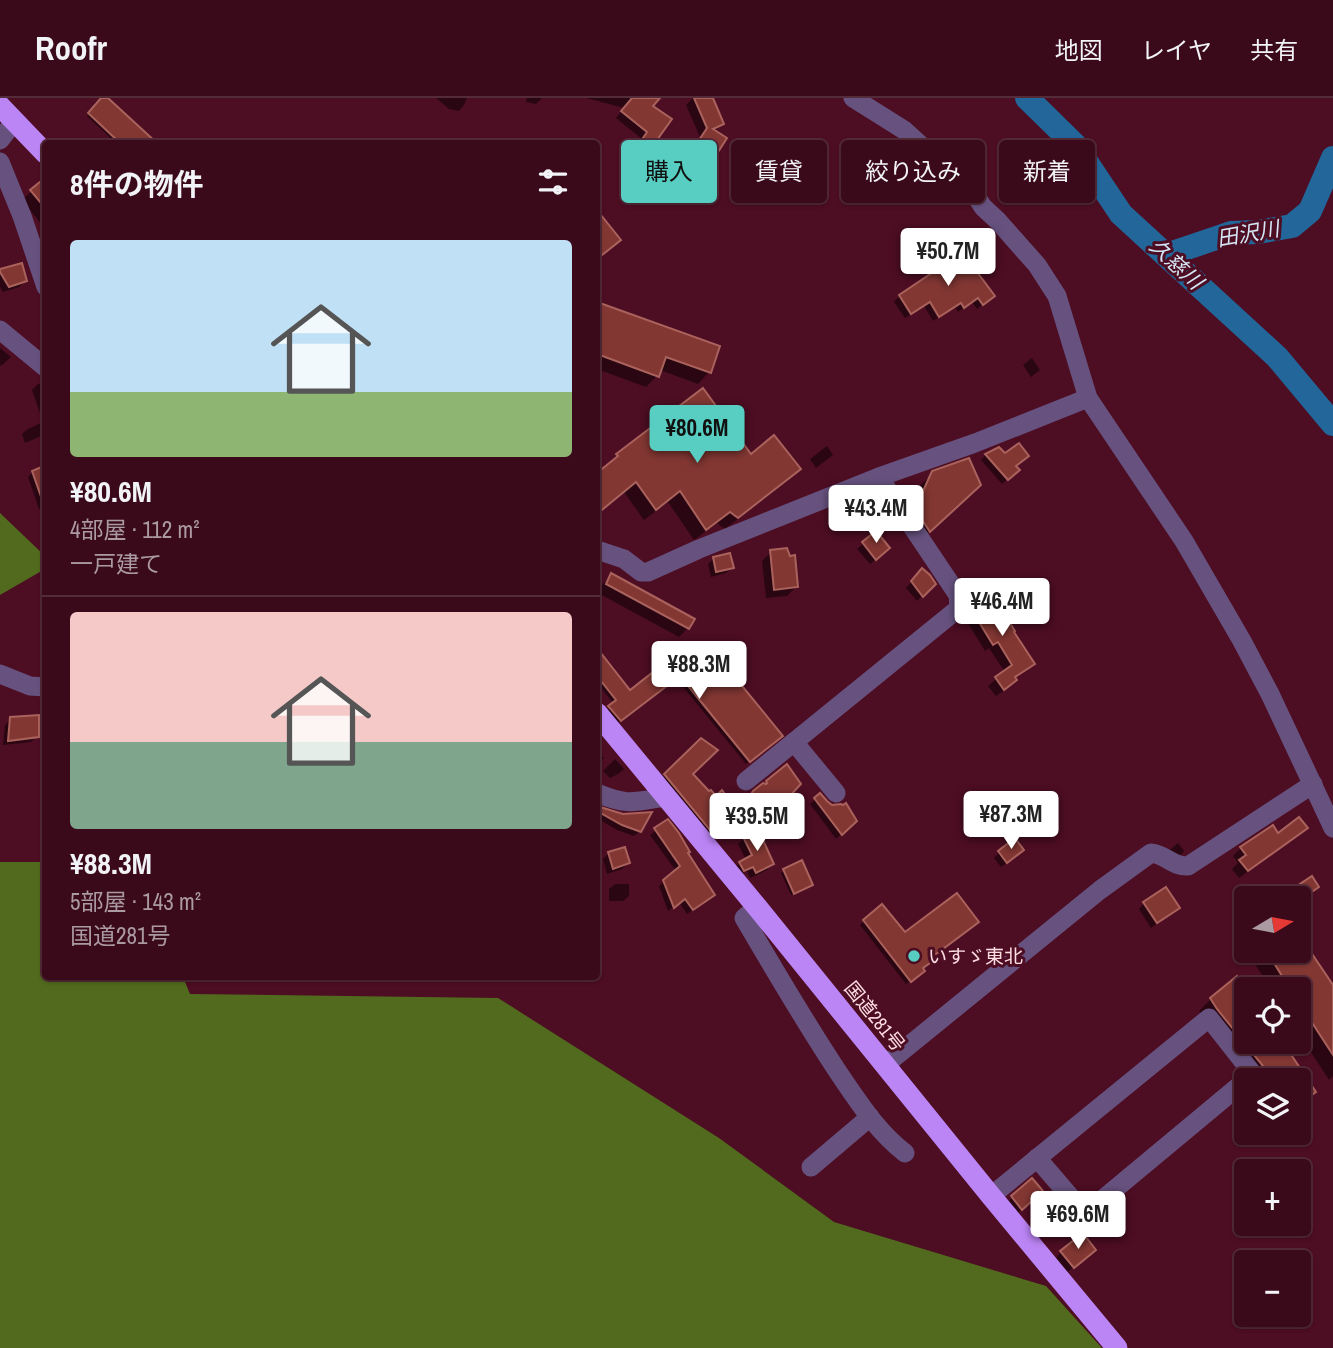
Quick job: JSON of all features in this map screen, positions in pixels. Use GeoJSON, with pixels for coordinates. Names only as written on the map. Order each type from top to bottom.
{"type":"FeatureCollection","features":[{"type":"Feature","properties":{"kind":"highway"},"geometry":{"type":"LineString","coordinates":[[7,114],[42,150]]}},
{"type":"Feature","properties":{"kind":"highway","name":"国道281号"},"geometry":{"type":"LineString","coordinates":[[600,717],[1117,1348]]}},
{"type":"Feature","properties":{"kind":"street"},"geometry":{"type":"LineString","coordinates":[[853,98],[904,130],[976,196],[1037,265],[1057,296],[1088,398],[1177,531],[1248,651],[1333,828]]}},
{"type":"Feature","properties":{"kind":"street"},"geometry":{"type":"LineString","coordinates":[[0,140],[7,114]]}},
{"type":"Feature","properties":{"kind":"street"},"geometry":{"type":"LineString","coordinates":[[0,162],[42,275]]}},
{"type":"Feature","properties":{"kind":"street"},"geometry":{"type":"LineString","coordinates":[[0,330],[42,365]]}},
{"type":"Feature","properties":{"kind":"street"},"geometry":{"type":"LineString","coordinates":[[600,551],[624,559],[641,572],[648,572],[879,477],[975,443],[1088,398]]}},
{"type":"Feature","properties":{"kind":"street"},"geometry":{"type":"LineString","coordinates":[[746,781],[959,608],[958,595],[879,477]]}},
{"type":"Feature","properties":{"kind":"street"},"geometry":{"type":"LineString","coordinates":[[0,674],[30,686],[42,687]]}},
{"type":"Feature","properties":{"kind":"street"},"geometry":{"type":"LineString","coordinates":[[794,742],[836,793]]}},
{"type":"Feature","properties":{"kind":"street"},"geometry":{"type":"LineString","coordinates":[[885,1065],[1098,892],[1151,853],[1159,854],[1178,867],[1188,866],[1313,784]]}},
{"type":"Feature","properties":{"kind":"street"},"geometry":{"type":"LineString","coordinates":[[600,794],[629,803],[665,797]]}},
{"type":"Feature","properties":{"kind":"street"},"geometry":{"type":"LineString","coordinates":[[757,907],[744,918],[794,1004],[870,1117],[887,1139],[905,1153]]}},
{"type":"Feature","properties":{"kind":"street"},"geometry":{"type":"LineString","coordinates":[[991,1196],[1209,1018],[1248,1068]]}},
{"type":"Feature","properties":{"kind":"street"},"geometry":{"type":"LineString","coordinates":[[1038,1158],[1085,1214],[1234,1090]]}},
{"type":"Feature","properties":{"kind":"street"},"geometry":{"type":"LineString","coordinates":[[811,1167],[870,1117]]}},
{"type":"Feature","properties":{"kind":"green space"},"geometry":{"type":"Polygon","coordinates":[[[0,513],[42,553],[42,571],[0,595],[0,513]]]}},
{"type":"Feature","properties":{"kind":"green space"},"geometry":{"type":"Polygon","coordinates":[[[0,862],[42,862],[42,980],[184,980],[190,994],[498,998],[719,1138],[834,1222],[1046,1286],[1102,1348],[0,1348],[0,862]]]}},
{"type":"Feature","properties":{"kind":"building"},"geometry":{"type":"Polygon","coordinates":[[[101,98],[108,98],[154,140],[117,140],[88,113],[101,98]]]}},
{"type":"Feature","properties":{"kind":"building"},"geometry":{"type":"Polygon","coordinates":[[[632,98],[660,98],[653,106],[672,119],[657,140],[642,140],[647,132],[621,111],[632,98]]]}},
{"type":"Feature","properties":{"kind":"building"},"geometry":{"type":"Polygon","coordinates":[[[694,98],[713,98],[724,124],[713,129],[727,138],[717,154],[717,140],[699,140],[707,128],[694,98]]]}},
{"type":"Feature","properties":{"kind":"building"},"geometry":{"type":"Polygon","coordinates":[[[42,180],[42,204],[30,190],[42,180]]]}},
{"type":"Feature","properties":{"kind":"building"},"geometry":{"type":"Polygon","coordinates":[[[600,214],[621,240],[600,257],[600,214]]]}},
{"type":"Feature","properties":{"kind":"building"},"geometry":{"type":"Polygon","coordinates":[[[963,252],[995,296],[983,305],[978,298],[964,308],[961,303],[939,317],[930,302],[911,314],[899,295],[963,252]]]}},
{"type":"Feature","properties":{"kind":"building"},"geometry":{"type":"Polygon","coordinates":[[[22,263],[27,281],[9,287],[0,269],[22,263]]]}},
{"type":"Feature","properties":{"kind":"building"},"geometry":{"type":"Polygon","coordinates":[[[600,303],[720,346],[711,373],[666,357],[659,377],[600,355],[600,303]]]}},
{"type":"Feature","properties":{"kind":"building"},"geometry":{"type":"Polygon","coordinates":[[[703,388],[751,454],[774,435],[801,469],[738,518],[730,512],[706,530],[680,491],[656,510],[636,482],[600,512],[600,471],[618,456],[616,454],[703,388]]]}},
{"type":"Feature","properties":{"kind":"building"},"geometry":{"type":"Polygon","coordinates":[[[1019,443],[1029,456],[1016,466],[1020,470],[1008,480],[985,454],[999,447],[1005,453],[1019,443]]]}},
{"type":"Feature","properties":{"kind":"building"},"geometry":{"type":"Polygon","coordinates":[[[969,458],[981,485],[930,532],[915,509],[932,471],[969,458]]]}},
{"type":"Feature","properties":{"kind":"building"},"geometry":{"type":"Polygon","coordinates":[[[42,467],[42,499],[32,471],[42,467]]]}},
{"type":"Feature","properties":{"kind":"building"},"geometry":{"type":"Polygon","coordinates":[[[876,531],[890,548],[876,560],[862,542],[876,531]]]}},
{"type":"Feature","properties":{"kind":"building"},"geometry":{"type":"Polygon","coordinates":[[[787,548],[790,556],[795,555],[798,587],[774,590],[770,550],[787,548]]]}},
{"type":"Feature","properties":{"kind":"building"},"geometry":{"type":"Polygon","coordinates":[[[730,553],[734,568],[716,572],[713,557],[730,553]]]}},
{"type":"Feature","properties":{"kind":"building"},"geometry":{"type":"Polygon","coordinates":[[[922,568],[936,584],[923,597],[911,581],[922,568]]]}},
{"type":"Feature","properties":{"kind":"building"},"geometry":{"type":"Polygon","coordinates":[[[611,573],[695,619],[689,629],[606,584],[611,573]]]}},
{"type":"Feature","properties":{"kind":"building"},"geometry":{"type":"Polygon","coordinates":[[[991,592],[1035,664],[1015,677],[1017,680],[1004,690],[995,677],[1012,665],[998,642],[993,645],[971,609],[971,604],[991,592]]]}},
{"type":"Feature","properties":{"kind":"building"},"geometry":{"type":"Polygon","coordinates":[[[600,652],[630,690],[676,654],[696,681],[721,660],[783,736],[750,762],[680,676],[621,721],[608,706],[616,700],[600,680],[600,652]]]}},
{"type":"Feature","properties":{"kind":"building"},"geometry":{"type":"Polygon","coordinates":[[[39,715],[39,737],[8,741],[10,717],[39,715]]]}},
{"type":"Feature","properties":{"kind":"building"},"geometry":{"type":"Polygon","coordinates":[[[701,738],[718,750],[693,774],[716,796],[722,790],[740,816],[714,835],[664,774],[701,738]]]}},
{"type":"Feature","properties":{"kind":"building"},"geometry":{"type":"Polygon","coordinates":[[[787,764],[801,784],[788,798],[784,794],[765,809],[749,798],[753,791],[763,783],[766,784],[766,781],[787,764]]]}},
{"type":"Feature","properties":{"kind":"building"},"geometry":{"type":"Polygon","coordinates":[[[820,793],[832,805],[846,803],[857,821],[842,835],[814,798],[820,793]]]}},
{"type":"Feature","properties":{"kind":"building"},"geometry":{"type":"Polygon","coordinates":[[[600,807],[623,814],[652,812],[641,832],[600,813],[600,807]]]}},
{"type":"Feature","properties":{"kind":"building"},"geometry":{"type":"Polygon","coordinates":[[[1299,817],[1308,828],[1248,871],[1239,860],[1246,855],[1240,847],[1273,825],[1278,833],[1299,817]]]}},
{"type":"Feature","properties":{"kind":"building"},"geometry":{"type":"Polygon","coordinates":[[[668,819],[715,895],[693,910],[685,899],[674,908],[663,880],[680,866],[654,828],[668,819]]]}},
{"type":"Feature","properties":{"kind":"building"},"geometry":{"type":"Polygon","coordinates":[[[758,829],[774,864],[756,873],[753,867],[744,871],[739,862],[752,855],[743,837],[758,829]]]}},
{"type":"Feature","properties":{"kind":"building"},"geometry":{"type":"Polygon","coordinates":[[[1015,838],[1024,850],[1007,863],[998,851],[1015,838]]]}},
{"type":"Feature","properties":{"kind":"building"},"geometry":{"type":"Polygon","coordinates":[[[625,847],[630,863],[613,869],[608,852],[625,847]]]}},
{"type":"Feature","properties":{"kind":"building"},"geometry":{"type":"Polygon","coordinates":[[[802,860],[813,885],[794,894],[783,869],[802,860]]]}},
{"type":"Feature","properties":{"kind":"building"},"geometry":{"type":"Polygon","coordinates":[[[1312,876],[1319,887],[1311,892],[1311,886],[1297,886],[1312,876]]]}},
{"type":"Feature","properties":{"kind":"building"},"geometry":{"type":"Polygon","coordinates":[[[1166,887],[1180,908],[1157,923],[1143,902],[1166,887]]]}},
{"type":"Feature","properties":{"kind":"building"},"geometry":{"type":"Polygon","coordinates":[[[957,893],[979,922],[931,958],[933,961],[923,968],[925,971],[911,982],[863,920],[882,904],[905,932],[957,893]]]}},
{"type":"Feature","properties":{"kind":"building"},"geometry":{"type":"Polygon","coordinates":[[[1311,952],[1333,985],[1333,1055],[1311,1021],[1311,977],[1283,977],[1274,963],[1311,963],[1311,952]]]}},
{"type":"Feature","properties":{"kind":"building"},"geometry":{"type":"Polygon","coordinates":[[[1234,978],[1234,1030],[1217,1009],[1210,998],[1234,978]]]}},
{"type":"Feature","properties":{"kind":"building"},"geometry":{"type":"Polygon","coordinates":[[[1253,1054],[1291,1054],[1300,1068],[1264,1068],[1253,1054]]]}},
{"type":"Feature","properties":{"kind":"building"},"geometry":{"type":"Polygon","coordinates":[[[1032,1178],[1043,1191],[1022,1210],[1011,1196],[1032,1178]]]}},
{"type":"Feature","properties":{"kind":"building"},"geometry":{"type":"Polygon","coordinates":[[[1083,1233],[1096,1250],[1074,1268],[1060,1251],[1083,1233]]]}},
{"type":"Feature","properties":{"kind":"waterway","name":"久慈川"},"geometry":{"type":"LineString","coordinates":[[1027,98],[1075,145],[1121,214],[1277,357],[1333,424]]}},
{"type":"Feature","properties":{"kind":"waterway","name":"田沢川"},"geometry":{"type":"LineString","coordinates":[[1166,255],[1231,233],[1292,226],[1310,211],[1333,158]]}},
{"type":"Feature","properties":{"kind":"place","name":"いすゞ東北"},"geometry":{"type":"Point","coordinates":[914,956]}}]}
